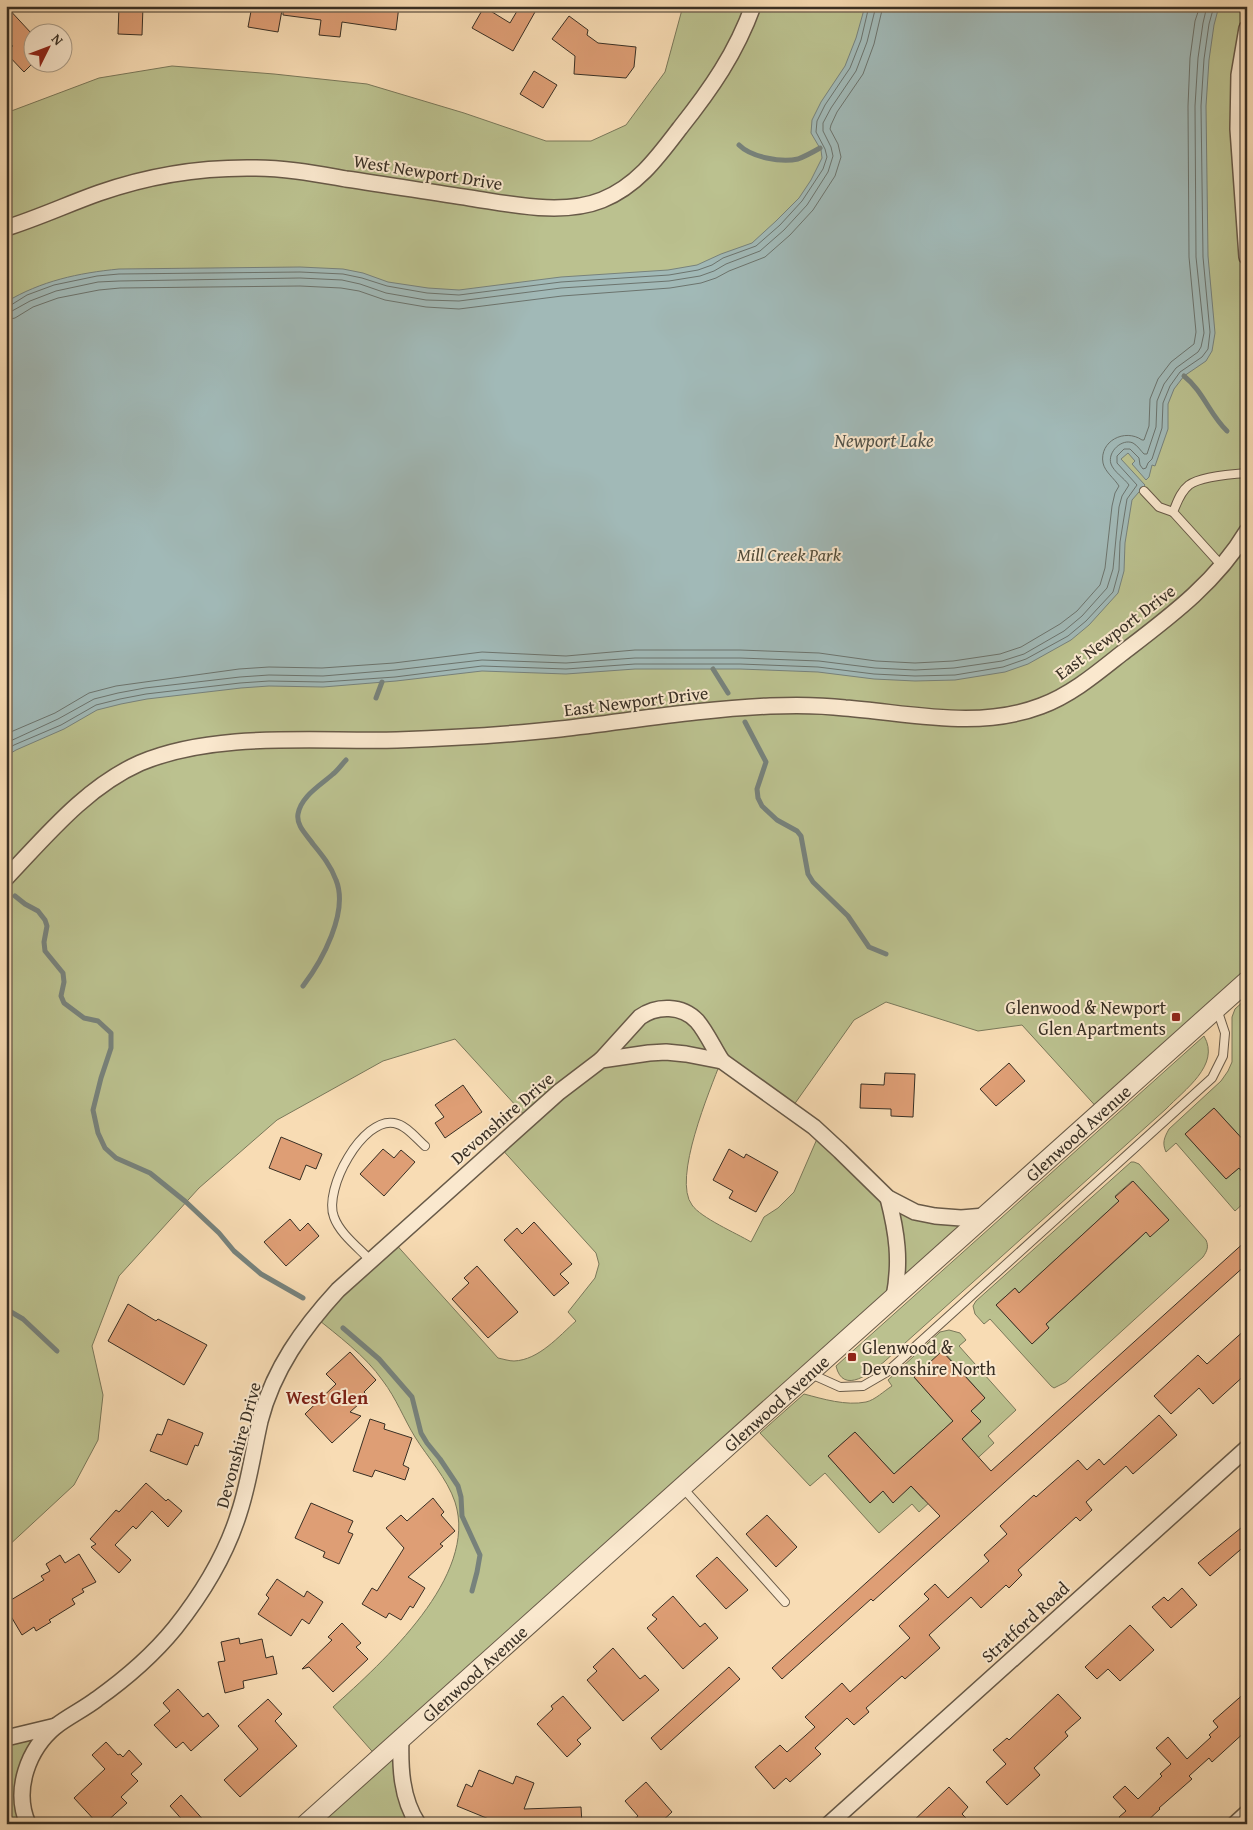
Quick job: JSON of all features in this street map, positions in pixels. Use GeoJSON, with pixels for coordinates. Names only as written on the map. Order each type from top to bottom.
{"type":"FeatureCollection","features":[{"type":"Feature","properties":{"kind":"street","name":"West Newport Drive"},"geometry":{"type":"LineString","coordinates":[[6,228],[99,193],[138,181],[214,168],[258,168],[302,172],[495,202],[556,209],[585,206],[623,190],[639,178],[657,158],[717,80],[735,49],[753,6]]}},
{"type":"Feature","properties":{"kind":"street"},"geometry":{"type":"LineString","coordinates":[[1247,28],[1239,75],[1238,129],[1247,258]]}},
{"type":"Feature","properties":{"kind":"street","name":"East Newport Drive"},"geometry":{"type":"LineString","coordinates":[[6,878],[68,814],[112,778],[136,765],[185,749],[238,742],[471,737],[561,729],[648,717],[772,706],[844,708],[957,719],[990,717],[1021,712],[1042,706],[1056,699],[1094,675],[1163,622],[1203,588],[1235,551],[1247,531]]}},
{"type":"Feature","properties":{"kind":"street","name":"Glenwood Avenue"},"geometry":{"type":"LineString","coordinates":[[306,1824],[1247,981]]}},
{"type":"Feature","properties":{"kind":"street","name":"Devonshire Drive"},"geometry":{"type":"LineString","coordinates":[[28,1824],[21,1802],[26,1770],[34,1752],[56,1726],[97,1700],[141,1664],[174,1629],[203,1589],[224,1551],[238,1515],[249,1478],[261,1420],[271,1388],[291,1348],[314,1316],[338,1290],[559,1092],[601,1060],[640,1017],[647,1012],[661,1008],[674,1008],[686,1013],[697,1021],[722,1061],[814,1126],[888,1198],[915,1212],[935,1216],[960,1218],[985,1216]]}},
{"type":"Feature","properties":{"kind":"street","name":"Devonshire Drive"},"geometry":{"type":"LineString","coordinates":[[601,1060],[666,1052],[722,1061]]}},
{"type":"Feature","properties":{"kind":"street"},"geometry":{"type":"LineString","coordinates":[[888,1198],[896,1228],[898,1247],[897,1280],[894,1297]]}},
{"type":"Feature","properties":{"kind":"street","name":"Stratford Road"},"geometry":{"type":"LineString","coordinates":[[829,1824],[1247,1448]]}},
{"type":"Feature","properties":{"kind":"street","name":"Devonshire Drive"},"geometry":{"type":"LineString","coordinates":[[6,1738],[56,1726]]}},
{"type":"Feature","properties":{"kind":"street"},"geometry":{"type":"LineString","coordinates":[[401,1738],[400,1763],[403,1784],[407,1802],[418,1824]]}},
{"type":"Feature","properties":{"kind":"street"},"geometry":{"type":"LineString","coordinates":[[1235,1824],[1247,1813]]}},
{"type":"Feature","properties":{"kind":"lane"},"geometry":{"type":"LineString","coordinates":[[1173,512],[1178,500],[1190,485],[1198,481],[1247,473]]}},
{"type":"Feature","properties":{"kind":"lane"},"geometry":{"type":"LineString","coordinates":[[1144,491],[1159,507],[1173,512],[1222,566]]}},
{"type":"Feature","properties":{"kind":"lane"},"geometry":{"type":"LineString","coordinates":[[809,1373],[840,1387],[863,1386],[887,1372],[1212,1078],[1223,1056],[1225,1033],[1216,1008]]}},
{"type":"Feature","properties":{"kind":"lane"},"geometry":{"type":"LineString","coordinates":[[371,1261],[339,1226],[333,1215],[332,1199],[335,1182],[345,1160],[376,1127],[387,1122],[396,1123],[404,1127],[425,1146]]}},
{"type":"Feature","properties":{"kind":"lane"},"geometry":{"type":"LineString","coordinates":[[682,1487],[785,1602]]}},
{"type":"Feature","properties":{"kind":"green space","name":"Mill Creek Park"},"geometry":{"type":"Polygon","coordinates":[[[683,6],[1247,6],[1247,981],[1101,1112],[1022,1025],[978,1031],[886,1002],[854,1020],[791,1109],[721,1061],[695,1134],[689,1156],[687,1176],[687,1193],[692,1205],[711,1220],[751,1242],[764,1217],[778,1208],[794,1192],[820,1132],[915,1212],[985,1216],[401,1737],[418,1824],[306,1824],[378,1758],[333,1707],[377,1666],[422,1615],[440,1588],[453,1559],[459,1530],[452,1493],[415,1437],[388,1388],[360,1354],[314,1316],[393,1241],[498,1358],[512,1361],[523,1360],[540,1352],[576,1321],[568,1312],[595,1278],[599,1264],[596,1253],[499,1146],[528,1119],[455,1039],[383,1061],[277,1120],[199,1188],[119,1276],[92,1346],[103,1395],[98,1440],[74,1485],[6,1548],[6,113],[99,78],[172,66],[367,84],[464,113],[546,141],[591,141],[626,125],[665,72],[683,6]]]}},
{"type":"Feature","properties":{"kind":"green space"},"geometry":{"type":"Polygon","coordinates":[[[1247,998],[1247,1144],[1214,1108],[1185,1134],[1226,1179],[1239,1168],[1247,1177],[1247,1200],[1235,1211],[1176,1143],[1166,1152],[1164,1143],[1169,1129],[1221,1081],[1228,1071],[1232,1062],[1232,1017],[1235,1009],[1247,998]]]}},
{"type":"Feature","properties":{"kind":"green space"},"geometry":{"type":"Polygon","coordinates":[[[1204,1036],[1208,1047],[1208,1057],[1204,1067],[1190,1085],[1166,1109],[879,1366],[866,1375],[851,1381],[840,1375],[836,1366],[1204,1036]]]}},
{"type":"Feature","properties":{"kind":"green space"},"geometry":{"type":"Polygon","coordinates":[[[1131,1162],[1139,1164],[1207,1242],[1206,1253],[1203,1257],[1066,1382],[1054,1388],[990,1319],[984,1324],[975,1314],[973,1306],[976,1301],[1131,1162]],[[1132,1181],[1115,1196],[1119,1201],[1019,1293],[1015,1288],[996,1305],[1032,1344],[1049,1328],[1046,1324],[1146,1232],[1169,1220],[1132,1181]]]}},
{"type":"Feature","properties":{"kind":"green space"},"geometry":{"type":"Polygon","coordinates":[[[949,1330],[960,1333],[966,1340],[959,1346],[1016,1410],[988,1436],[994,1443],[919,1512],[912,1504],[879,1533],[825,1473],[810,1486],[760,1433],[804,1394],[843,1403],[866,1402],[873,1399],[892,1386],[888,1380],[940,1332],[949,1330]],[[943,1351],[914,1377],[953,1421],[894,1474],[855,1432],[828,1456],[870,1503],[883,1491],[893,1502],[911,1486],[923,1499],[974,1453],[962,1439],[981,1422],[971,1411],[985,1398],[943,1351]]]}},
{"type":"Feature","properties":{"kind":"green space"},"geometry":{"type":"Polygon","coordinates":[[[56,1726],[26,1769],[28,1824],[6,1824],[6,1738],[56,1726]]]}},
{"type":"Feature","properties":{"kind":"water","name":"Newport Lake"},"geometry":{"type":"Polygon","coordinates":[[[865,6],[1219,6],[1209,60],[1206,106],[1208,256],[1215,333],[1212,351],[1206,361],[1184,376],[1174,389],[1168,404],[1168,429],[1155,466],[1152,465],[1149,477],[1146,480],[1132,464],[1135,461],[1128,453],[1121,459],[1145,485],[1132,500],[1125,543],[1124,571],[1118,593],[1089,625],[1071,640],[1028,664],[1005,672],[955,680],[874,679],[818,672],[740,669],[635,669],[566,674],[482,671],[323,687],[269,686],[241,688],[147,699],[97,710],[64,729],[6,756],[6,302],[46,283],[89,273],[119,269],[300,267],[343,269],[363,273],[388,282],[459,290],[561,277],[668,270],[697,265],[752,243],[799,198],[811,180],[822,158],[821,150],[811,133],[812,120],[821,102],[845,66],[856,38],[865,6]]]}},
{"type":"Feature","properties":{"kind":"building"},"geometry":{"type":"Polygon","coordinates":[[[6,6],[22,23],[22,70],[6,53],[13,46],[6,39],[6,6]]]}},
{"type":"Feature","properties":{"kind":"building"},"geometry":{"type":"Polygon","coordinates":[[[119,6],[143,6],[142,35],[118,34],[119,6]]]}},
{"type":"Feature","properties":{"kind":"building"},"geometry":{"type":"Polygon","coordinates":[[[252,6],[282,10],[278,32],[248,27],[252,6]]]}},
{"type":"Feature","properties":{"kind":"building"},"geometry":{"type":"Polygon","coordinates":[[[283,6],[399,6],[396,30],[342,22],[340,37],[319,35],[321,20],[283,15],[283,6]]]}},
{"type":"Feature","properties":{"kind":"building"},"geometry":{"type":"Polygon","coordinates":[[[520,6],[525,6],[535,12],[513,51],[472,28],[484,7],[510,23],[520,6]]]}},
{"type":"Feature","properties":{"kind":"building"},"geometry":{"type":"Polygon","coordinates":[[[569,16],[588,30],[587,35],[598,43],[636,47],[634,67],[626,78],[574,74],[575,56],[552,39],[569,16]]]}},
{"type":"Feature","properties":{"kind":"building"},"geometry":{"type":"Polygon","coordinates":[[[534,71],[557,85],[543,108],[520,94],[534,71]]]}},
{"type":"Feature","properties":{"kind":"building"},"geometry":{"type":"Polygon","coordinates":[[[1009,1063],[1025,1081],[996,1106],[980,1089],[1009,1063]]]}},
{"type":"Feature","properties":{"kind":"building"},"geometry":{"type":"Polygon","coordinates":[[[885,1073],[915,1074],[913,1117],[891,1116],[891,1109],[860,1108],[861,1084],[884,1085],[885,1073]]]}},
{"type":"Feature","properties":{"kind":"building"},"geometry":{"type":"Polygon","coordinates":[[[463,1085],[482,1112],[445,1138],[435,1123],[444,1117],[435,1105],[463,1085]]]}},
{"type":"Feature","properties":{"kind":"building"},"geometry":{"type":"Polygon","coordinates":[[[1214,1108],[1247,1144],[1247,1177],[1239,1168],[1226,1179],[1185,1134],[1214,1108]]]}},
{"type":"Feature","properties":{"kind":"building"},"geometry":{"type":"Polygon","coordinates":[[[281,1137],[322,1154],[316,1169],[306,1165],[300,1180],[269,1168],[281,1137]]]}},
{"type":"Feature","properties":{"kind":"building"},"geometry":{"type":"Polygon","coordinates":[[[383,1149],[394,1158],[401,1150],[415,1162],[384,1196],[360,1174],[383,1149]]]}},
{"type":"Feature","properties":{"kind":"building"},"geometry":{"type":"Polygon","coordinates":[[[729,1149],[744,1158],[746,1154],[778,1172],[756,1212],[729,1198],[733,1191],[713,1180],[729,1149]]]}},
{"type":"Feature","properties":{"kind":"building"},"geometry":{"type":"Polygon","coordinates":[[[1133,1181],[1169,1220],[1150,1237],[1146,1232],[1046,1324],[1049,1328],[1032,1344],[996,1305],[1015,1288],[1019,1293],[1119,1201],[1115,1197],[1133,1181]]]}},
{"type":"Feature","properties":{"kind":"building"},"geometry":{"type":"Polygon","coordinates":[[[290,1219],[300,1231],[308,1223],[319,1236],[286,1266],[264,1242],[290,1219]]]}},
{"type":"Feature","properties":{"kind":"building"},"geometry":{"type":"Polygon","coordinates":[[[534,1222],[572,1264],[560,1274],[569,1283],[554,1296],[504,1240],[517,1228],[522,1234],[534,1222]]]}},
{"type":"Feature","properties":{"kind":"building"},"geometry":{"type":"Polygon","coordinates":[[[1247,1240],[1247,1264],[873,1601],[871,1599],[782,1679],[772,1668],[940,1516],[911,1486],[893,1503],[883,1491],[870,1503],[828,1456],[855,1432],[894,1474],[953,1421],[914,1377],[942,1351],[985,1398],[971,1411],[981,1421],[962,1439],[991,1471],[1247,1240]]]}},
{"type":"Feature","properties":{"kind":"building"},"geometry":{"type":"Polygon","coordinates":[[[477,1266],[518,1312],[488,1338],[452,1299],[469,1283],[464,1278],[477,1266]]]}},
{"type":"Feature","properties":{"kind":"building"},"geometry":{"type":"Polygon","coordinates":[[[128,1304],[156,1321],[158,1319],[207,1345],[184,1385],[108,1341],[128,1304]]]}},
{"type":"Feature","properties":{"kind":"building"},"geometry":{"type":"Polygon","coordinates":[[[1247,1328],[1247,1373],[1213,1404],[1199,1388],[1171,1414],[1154,1396],[1198,1355],[1207,1364],[1247,1328]]]}},
{"type":"Feature","properties":{"kind":"building"},"geometry":{"type":"Polygon","coordinates":[[[350,1352],[376,1380],[364,1392],[368,1396],[350,1412],[361,1416],[332,1443],[305,1414],[336,1384],[326,1374],[350,1352]]]}},
{"type":"Feature","properties":{"kind":"building"},"geometry":{"type":"Polygon","coordinates":[[[1159,1415],[1177,1435],[1133,1474],[1126,1466],[1086,1502],[1092,1510],[1080,1521],[1076,1517],[1018,1570],[1022,1575],[1009,1588],[1006,1585],[981,1608],[971,1597],[929,1635],[940,1648],[905,1679],[902,1676],[866,1708],[869,1712],[854,1725],[847,1718],[815,1748],[821,1754],[790,1782],[786,1778],[774,1789],[755,1767],[780,1745],[787,1752],[815,1727],[805,1717],[842,1683],[850,1692],[910,1638],[899,1626],[929,1599],[924,1594],[935,1584],[948,1598],[989,1561],[984,1555],[1007,1534],[1000,1526],[1034,1495],[1036,1497],[1078,1460],[1087,1470],[1099,1459],[1104,1465],[1159,1415]]]}},
{"type":"Feature","properties":{"kind":"building"},"geometry":{"type":"Polygon","coordinates":[[[168,1419],[203,1433],[198,1446],[195,1445],[187,1465],[150,1451],[157,1434],[162,1435],[168,1419]]]}},
{"type":"Feature","properties":{"kind":"building"},"geometry":{"type":"Polygon","coordinates":[[[370,1419],[385,1424],[384,1429],[412,1438],[403,1465],[409,1468],[405,1480],[375,1470],[372,1477],[353,1471],[370,1419]]]}},
{"type":"Feature","properties":{"kind":"building"},"geometry":{"type":"Polygon","coordinates":[[[146,1483],[166,1501],[168,1499],[182,1511],[168,1527],[152,1511],[136,1529],[133,1526],[115,1545],[131,1560],[119,1573],[91,1547],[96,1544],[90,1539],[116,1510],[119,1512],[146,1483]]]}},
{"type":"Feature","properties":{"kind":"building"},"geometry":{"type":"Polygon","coordinates":[[[433,1498],[444,1512],[441,1515],[455,1531],[440,1544],[443,1546],[408,1577],[425,1588],[413,1608],[410,1606],[401,1620],[389,1613],[386,1618],[362,1604],[372,1588],[377,1591],[404,1548],[386,1528],[401,1515],[407,1521],[433,1498]]]}},
{"type":"Feature","properties":{"kind":"building"},"geometry":{"type":"Polygon","coordinates":[[[311,1503],[353,1521],[348,1532],[353,1534],[339,1564],[323,1557],[325,1552],[295,1538],[311,1503]]]}},
{"type":"Feature","properties":{"kind":"building"},"geometry":{"type":"Polygon","coordinates":[[[767,1515],[797,1547],[776,1567],[746,1534],[767,1515]]]}},
{"type":"Feature","properties":{"kind":"building"},"geometry":{"type":"Polygon","coordinates":[[[1247,1523],[1247,1544],[1210,1576],[1198,1563],[1247,1523]]]}},
{"type":"Feature","properties":{"kind":"building"},"geometry":{"type":"Polygon","coordinates":[[[79,1554],[96,1582],[82,1589],[84,1592],[72,1599],[75,1604],[49,1620],[51,1622],[36,1631],[34,1627],[22,1635],[6,1608],[6,1603],[44,1580],[41,1576],[50,1571],[46,1564],[60,1555],[65,1563],[79,1554]]]}},
{"type":"Feature","properties":{"kind":"building"},"geometry":{"type":"Polygon","coordinates":[[[717,1557],[748,1590],[726,1609],[696,1576],[717,1557]]]}},
{"type":"Feature","properties":{"kind":"building"},"geometry":{"type":"Polygon","coordinates":[[[277,1579],[304,1597],[307,1591],[323,1602],[309,1624],[302,1619],[291,1636],[258,1614],[269,1598],[266,1595],[277,1579]]]}},
{"type":"Feature","properties":{"kind":"building"},"geometry":{"type":"Polygon","coordinates":[[[1182,1588],[1197,1605],[1171,1628],[1152,1607],[1164,1597],[1168,1601],[1182,1588]]]}},
{"type":"Feature","properties":{"kind":"building"},"geometry":{"type":"Polygon","coordinates":[[[673,1596],[700,1627],[705,1623],[718,1638],[683,1669],[647,1628],[657,1619],[652,1615],[673,1596]]]}},
{"type":"Feature","properties":{"kind":"building"},"geometry":{"type":"Polygon","coordinates":[[[342,1623],[361,1643],[356,1647],[368,1659],[333,1692],[309,1667],[302,1669],[332,1640],[328,1637],[342,1623]]]}},
{"type":"Feature","properties":{"kind":"building"},"geometry":{"type":"Polygon","coordinates":[[[1130,1625],[1154,1650],[1120,1681],[1108,1669],[1097,1679],[1085,1667],[1130,1625]]]}},
{"type":"Feature","properties":{"kind":"building"},"geometry":{"type":"Polygon","coordinates":[[[239,1638],[240,1644],[262,1639],[266,1658],[273,1656],[277,1674],[243,1681],[244,1688],[225,1693],[218,1662],[225,1661],[221,1642],[239,1638]]]}},
{"type":"Feature","properties":{"kind":"building"},"geometry":{"type":"Polygon","coordinates":[[[613,1648],[640,1679],[645,1675],[659,1690],[623,1721],[587,1680],[597,1671],[593,1667],[613,1648]]]}},
{"type":"Feature","properties":{"kind":"building"},"geometry":{"type":"Polygon","coordinates":[[[729,1667],[740,1679],[661,1750],[651,1738],[729,1667]]]}},
{"type":"Feature","properties":{"kind":"building"},"geometry":{"type":"Polygon","coordinates":[[[178,1689],[203,1717],[208,1713],[219,1726],[191,1751],[183,1742],[176,1748],[154,1725],[170,1711],[163,1703],[178,1689]]]}},
{"type":"Feature","properties":{"kind":"building"},"geometry":{"type":"Polygon","coordinates":[[[1247,1691],[1247,1730],[1212,1762],[1209,1758],[1189,1776],[1192,1779],[1144,1824],[1125,1824],[1119,1817],[1126,1811],[1113,1797],[1125,1786],[1138,1799],[1162,1776],[1160,1774],[1171,1764],[1156,1748],[1168,1737],[1187,1759],[1211,1737],[1209,1735],[1218,1727],[1213,1721],[1247,1691]]]}},
{"type":"Feature","properties":{"kind":"building"},"geometry":{"type":"Polygon","coordinates":[[[1058,1694],[1081,1718],[1065,1732],[1068,1736],[1034,1768],[1040,1775],[1007,1805],[986,1782],[1006,1764],[993,1750],[1007,1738],[1009,1740],[1058,1694]]]}},
{"type":"Feature","properties":{"kind":"building"},"geometry":{"type":"Polygon","coordinates":[[[563,1696],[591,1728],[577,1740],[581,1744],[567,1757],[537,1724],[553,1709],[551,1706],[563,1696]]]}},
{"type":"Feature","properties":{"kind":"building"},"geometry":{"type":"Polygon","coordinates":[[[268,1699],[282,1714],[275,1721],[297,1746],[240,1797],[224,1780],[258,1749],[238,1726],[268,1699]]]}},
{"type":"Feature","properties":{"kind":"building"},"geometry":{"type":"Polygon","coordinates":[[[106,1742],[118,1755],[120,1754],[123,1757],[129,1750],[142,1764],[131,1774],[138,1781],[121,1797],[127,1803],[104,1824],[98,1824],[74,1798],[105,1769],[92,1755],[106,1742]]]}},
{"type":"Feature","properties":{"kind":"building"},"geometry":{"type":"Polygon","coordinates":[[[479,1770],[513,1784],[516,1776],[534,1783],[524,1809],[581,1807],[582,1824],[501,1824],[457,1806],[466,1784],[472,1787],[479,1770]]]}},
{"type":"Feature","properties":{"kind":"building"},"geometry":{"type":"Polygon","coordinates":[[[646,1782],[672,1812],[659,1824],[629,1824],[638,1816],[625,1801],[646,1782]]]}},
{"type":"Feature","properties":{"kind":"building"},"geometry":{"type":"Polygon","coordinates":[[[949,1787],[968,1807],[962,1814],[972,1824],[910,1824],[949,1787]]]}},
{"type":"Feature","properties":{"kind":"building"},"geometry":{"type":"Polygon","coordinates":[[[181,1795],[207,1824],[186,1824],[170,1806],[181,1795]]]}},
{"type":"Feature","properties":{"kind":"waterway"},"geometry":{"type":"LineString","coordinates":[[739,145],[758,156],[783,160],[798,159],[820,148]]}},
{"type":"Feature","properties":{"kind":"waterway"},"geometry":{"type":"LineString","coordinates":[[1184,376],[1191,382],[1227,431]]}},
{"type":"Feature","properties":{"kind":"waterway"},"geometry":{"type":"LineString","coordinates":[[713,669],[728,693]]}},
{"type":"Feature","properties":{"kind":"waterway"},"geometry":{"type":"LineString","coordinates":[[376,698],[382,682]]}},
{"type":"Feature","properties":{"kind":"waterway"},"geometry":{"type":"LineString","coordinates":[[745,722],[766,762],[757,789],[758,798],[762,806],[777,820],[797,831],[801,836],[808,874],[813,882],[848,916],[869,947],[886,954]]}},
{"type":"Feature","properties":{"kind":"waterway"},"geometry":{"type":"LineString","coordinates":[[303,986],[332,936],[339,907],[339,893],[332,870],[302,830],[298,814],[307,796],[346,760]]}},
{"type":"Feature","properties":{"kind":"waterway"},"geometry":{"type":"LineString","coordinates":[[15,896],[38,911],[45,920],[47,926],[44,942],[45,951],[63,973],[64,982],[61,996],[64,1003],[84,1018],[98,1021],[111,1033],[111,1048],[93,1110],[98,1133],[105,1148],[116,1158],[150,1173],[186,1202],[219,1233],[234,1251],[261,1274],[303,1298]]}},
{"type":"Feature","properties":{"kind":"waterway"},"geometry":{"type":"LineString","coordinates":[[6,1309],[23,1319],[57,1351]]}},
{"type":"Feature","properties":{"kind":"waterway"},"geometry":{"type":"LineString","coordinates":[[343,1328],[379,1359],[412,1397],[421,1433],[458,1486],[461,1497],[462,1516],[480,1555],[472,1591]]}},
{"type":"Feature","properties":{"kind":"place","name":"Glenwood & Newport Glen Apartments"},"geometry":{"type":"Point","coordinates":[1176,1017]}},
{"type":"Feature","properties":{"kind":"place","name":"Glenwood & Devonshire North"},"geometry":{"type":"Point","coordinates":[852,1357]}},
{"type":"Feature","properties":{"kind":"district","name":"West Glen"},"geometry":{"type":"Point","coordinates":[327,1397]}}]}
